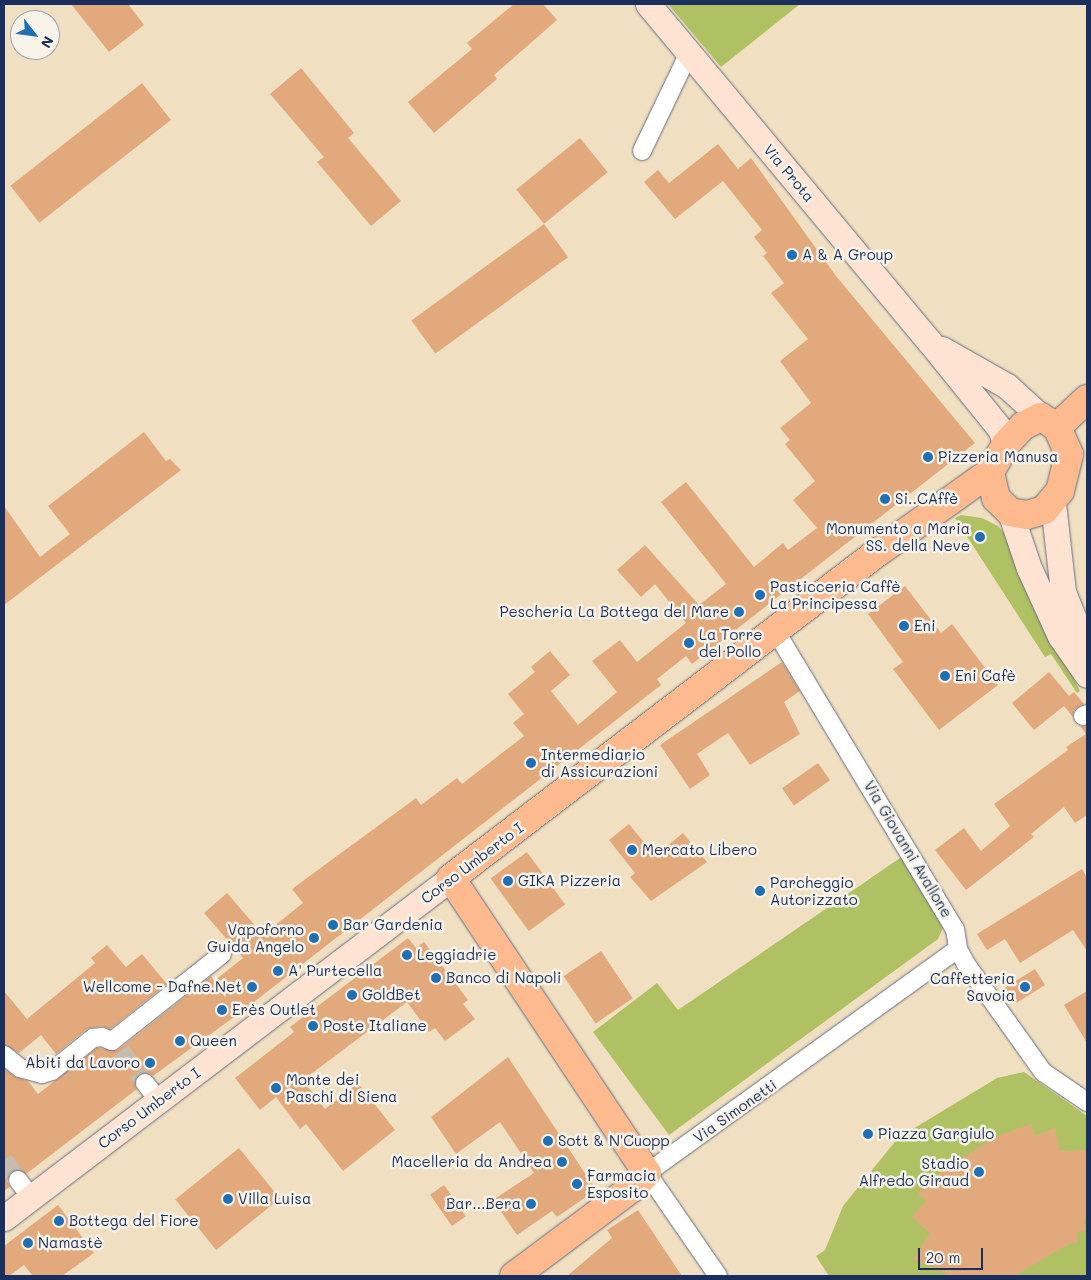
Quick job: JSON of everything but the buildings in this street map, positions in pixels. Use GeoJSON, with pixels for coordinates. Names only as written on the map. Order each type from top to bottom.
{"type":"FeatureCollection","features":[{"type":"Feature","properties":{"kind":"main road","name":"Corso Umberto I"},"geometry":{"type":"LineString","coordinates":[[451,878],[910,528],[940,509],[999,494],[1006,444],[1023,426],[1049,422],[1087,399]]}},
{"type":"Feature","properties":{"kind":"main road"},"geometry":{"type":"LineString","coordinates":[[999,494],[1027,516],[1044,510],[1053,502],[1069,454],[1049,422]]}},
{"type":"Feature","properties":{"kind":"main road"},"geometry":{"type":"LineString","coordinates":[[451,878],[647,1173]]}},
{"type":"Feature","properties":{"kind":"main road","name":"Via Simonetti"},"geometry":{"type":"LineString","coordinates":[[514,1276],[632,1188],[647,1173]]}},
{"type":"Feature","properties":{"kind":"street","name":"Via Prota"},"geometry":{"type":"LineString","coordinates":[[648,4],[929,341],[1000,429],[1006,444]]}},
{"type":"Feature","properties":{"kind":"street"},"geometry":{"type":"LineString","coordinates":[[642,151],[689,53]]}},
{"type":"Feature","properties":{"kind":"street"},"geometry":{"type":"LineString","coordinates":[[929,341],[1007,386],[1049,422]]}},
{"type":"Feature","properties":{"kind":"street"},"geometry":{"type":"LineString","coordinates":[[999,494],[1029,568],[1057,628],[1087,675]]}},
{"type":"Feature","properties":{"kind":"street"},"geometry":{"type":"LineString","coordinates":[[1053,502],[1064,592],[1087,651]]}},
{"type":"Feature","properties":{"kind":"street","name":"Via Giovanni Avallone"},"geometry":{"type":"LineString","coordinates":[[775,630],[956,929],[958,949],[1043,1072],[1087,1102]]}},
{"type":"Feature","properties":{"kind":"street","name":"Corso Umberto I"},"geometry":{"type":"LineString","coordinates":[[4,1218],[25,1188],[152,1092],[451,878]]}},
{"type":"Feature","properties":{"kind":"street","name":"Via Simonetti"},"geometry":{"type":"LineString","coordinates":[[647,1173],[958,949]]}},
{"type":"Feature","properties":{"kind":"street"},"geometry":{"type":"LineString","coordinates":[[4,1055],[20,1068],[42,1074],[52,1071],[93,1038],[102,1037],[116,1046],[222,954]]}},
{"type":"Feature","properties":{"kind":"street"},"geometry":{"type":"LineString","coordinates":[[647,1173],[718,1276]]}},
{"type":"Feature","properties":{"kind":"green space"},"geometry":{"type":"Polygon","coordinates":[[[668,4],[800,4],[721,67],[668,4]]]}},
{"type":"Feature","properties":{"kind":"green space"},"geometry":{"type":"Polygon","coordinates":[[[961,515],[982,518],[998,526],[1010,540],[1047,626],[1080,691],[1077,693],[1051,654],[1045,657],[955,518],[961,515]]]}},
{"type":"Feature","properties":{"kind":"green space"},"geometry":{"type":"Polygon","coordinates":[[[903,856],[941,917],[943,928],[938,939],[669,1135],[593,1032],[657,983],[678,1010],[903,856]]]}},
{"type":"Feature","properties":{"kind":"green space","name":"Stadio Alfredo Giraud"},"geometry":{"type":"Polygon","coordinates":[[[1024,1072],[1087,1116],[1087,1276],[829,1276],[816,1256],[825,1250],[843,1206],[898,1138],[997,1078],[1024,1072]]]}},
{"type":"Feature","properties":{"kind":"tunnel"},"geometry":{"type":"LineString","coordinates":[[121,1051],[145,1083]]}},
{"type":"Feature","properties":{"kind":"tunnel"},"geometry":{"type":"LineString","coordinates":[[4,1160],[18,1180]]}},
{"type":"Feature","properties":{"kind":"place","name":"A & A Group"},"geometry":{"type":"Point","coordinates":[792,255]}},
{"type":"Feature","properties":{"kind":"place","name":"Pizzeria Manusa"},"geometry":{"type":"Point","coordinates":[928,457]}},
{"type":"Feature","properties":{"kind":"place","name":"Si..CAffè"},"geometry":{"type":"Point","coordinates":[885,499]}},
{"type":"Feature","properties":{"kind":"place","name":"Monumento a Maria SS. della Neve"},"geometry":{"type":"Point","coordinates":[980,537]}},
{"type":"Feature","properties":{"kind":"place","name":"Pasticceria Caffè La Principessa"},"geometry":{"type":"Point","coordinates":[760,595]}},
{"type":"Feature","properties":{"kind":"place","name":"Pescheria La Bottega del Mare"},"geometry":{"type":"Point","coordinates":[739,612]}},
{"type":"Feature","properties":{"kind":"place","name":"Eni"},"geometry":{"type":"Point","coordinates":[904,626]}},
{"type":"Feature","properties":{"kind":"place","name":"La Torre del Pollo"},"geometry":{"type":"Point","coordinates":[689,643]}},
{"type":"Feature","properties":{"kind":"place","name":"Eni Cafè"},"geometry":{"type":"Point","coordinates":[945,676]}},
{"type":"Feature","properties":{"kind":"place","name":"Intermediario di Assicurazioni"},"geometry":{"type":"Point","coordinates":[531,763]}},
{"type":"Feature","properties":{"kind":"place","name":"Mercato Libero"},"geometry":{"type":"Point","coordinates":[632,850]}},
{"type":"Feature","properties":{"kind":"place","name":"GIKA Pizzeria"},"geometry":{"type":"Point","coordinates":[508,881]}},
{"type":"Feature","properties":{"kind":"place","name":"Parcheggio Autorizzato"},"geometry":{"type":"Point","coordinates":[760,891]}},
{"type":"Feature","properties":{"kind":"place","name":"Bar Gardenia"},"geometry":{"type":"Point","coordinates":[333,925]}},
{"type":"Feature","properties":{"kind":"place","name":"Vapoforno Guida Angelo"},"geometry":{"type":"Point","coordinates":[314,938]}},
{"type":"Feature","properties":{"kind":"place","name":"Leggiadrie"},"geometry":{"type":"Point","coordinates":[407,955]}},
{"type":"Feature","properties":{"kind":"place","name":"A' Purtecella"},"geometry":{"type":"Point","coordinates":[278,971]}},
{"type":"Feature","properties":{"kind":"place","name":"Banco di Napoli"},"geometry":{"type":"Point","coordinates":[436,978]}},
{"type":"Feature","properties":{"kind":"place","name":"Wellcome - Dafne.Net"},"geometry":{"type":"Point","coordinates":[252,987]}},
{"type":"Feature","properties":{"kind":"place","name":"Caffetteria Savoia"},"geometry":{"type":"Point","coordinates":[1025,987]}},
{"type":"Feature","properties":{"kind":"place","name":"GoldBet"},"geometry":{"type":"Point","coordinates":[352,995]}},
{"type":"Feature","properties":{"kind":"place","name":"Erès Outlet"},"geometry":{"type":"Point","coordinates":[222,1010]}},
{"type":"Feature","properties":{"kind":"place","name":"Poste Italiane"},"geometry":{"type":"Point","coordinates":[313,1026]}},
{"type":"Feature","properties":{"kind":"place","name":"Queen"},"geometry":{"type":"Point","coordinates":[180,1041]}},
{"type":"Feature","properties":{"kind":"place","name":"Abiti da Lavoro"},"geometry":{"type":"Point","coordinates":[150,1063]}},
{"type":"Feature","properties":{"kind":"place","name":"Monte dei Paschi di Siena"},"geometry":{"type":"Point","coordinates":[276,1088]}},
{"type":"Feature","properties":{"kind":"place","name":"Piazza Gargiulo"},"geometry":{"type":"Point","coordinates":[868,1134]}},
{"type":"Feature","properties":{"kind":"place","name":"Sott & N'Cuopp"},"geometry":{"type":"Point","coordinates":[548,1141]}},
{"type":"Feature","properties":{"kind":"place","name":"Macelleria da Andrea"},"geometry":{"type":"Point","coordinates":[562,1162]}},
{"type":"Feature","properties":{"kind":"place","name":"Stadio Alfredo Giraud"},"geometry":{"type":"Point","coordinates":[979,1172]}},
{"type":"Feature","properties":{"kind":"place","name":"Farmacia Esposito"},"geometry":{"type":"Point","coordinates":[577,1184]}},
{"type":"Feature","properties":{"kind":"place","name":"Villa Luisa"},"geometry":{"type":"Point","coordinates":[228,1199]}},
{"type":"Feature","properties":{"kind":"place","name":"Bar...Bera"},"geometry":{"type":"Point","coordinates":[531,1204]}},
{"type":"Feature","properties":{"kind":"place","name":"Bottega del Fiore"},"geometry":{"type":"Point","coordinates":[59,1221]}},
{"type":"Feature","properties":{"kind":"place","name":"Namastè"},"geometry":{"type":"Point","coordinates":[28,1243]}}]}
